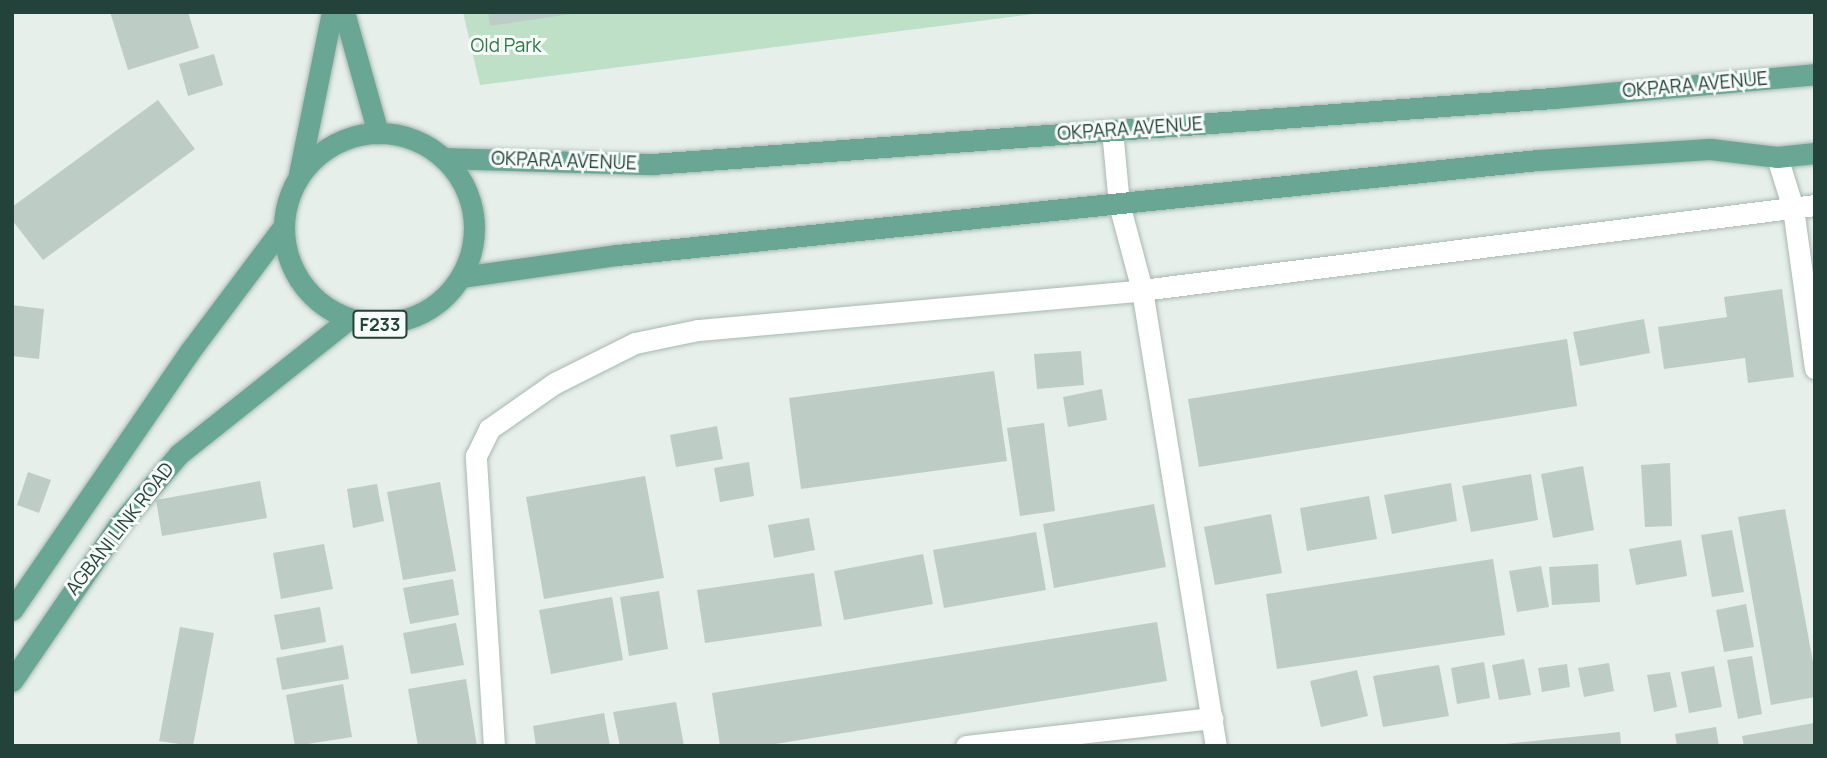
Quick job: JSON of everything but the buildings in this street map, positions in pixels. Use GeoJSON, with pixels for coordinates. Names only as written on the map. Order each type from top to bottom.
{"type":"FeatureCollection","features":[{"type":"Feature","properties":{"kind":"main road","name":"F233"},"geometry":{"type":"LineString","coordinates":[[299,174],[319,154],[342,140],[378,133],[414,139],[444,158],[464,183],[475,214],[474,247],[462,277],[441,302],[412,318],[381,324],[349,319],[322,304],[301,283],[287,256],[283,227],[288,199],[299,174],[332,12]]}},
{"type":"Feature","properties":{"kind":"main road"},"geometry":{"type":"LineString","coordinates":[[344,12],[378,133]]}},
{"type":"Feature","properties":{"kind":"main road","name":"OKPARA AVENUE"},"geometry":{"type":"LineString","coordinates":[[444,158],[652,164],[1815,74]]}},
{"type":"Feature","properties":{"kind":"main road"},"geometry":{"type":"LineString","coordinates":[[462,277],[617,255],[1538,160],[1710,149],[1777,157],[1815,153]]}},
{"type":"Feature","properties":{"kind":"main road","name":"AGBANI LINK ROAD"},"geometry":{"type":"LineString","coordinates":[[12,610],[190,351],[283,227]]}},
{"type":"Feature","properties":{"kind":"main road","name":"AGBANI LINK ROAD"},"geometry":{"type":"LineString","coordinates":[[12,681],[119,525],[179,454],[349,319]]}},
{"type":"Feature","properties":{"kind":"street"},"geometry":{"type":"LineString","coordinates":[[1112,130],[1119,204],[1142,290],[1216,746]]}},
{"type":"Feature","properties":{"kind":"street"},"geometry":{"type":"LineString","coordinates":[[1777,157],[1793,208],[1815,369]]}},
{"type":"Feature","properties":{"kind":"street"},"geometry":{"type":"LineString","coordinates":[[494,746],[476,456],[489,429],[555,383],[648,341],[698,330],[1142,290],[1815,205]]}},
{"type":"Feature","properties":{"kind":"street"},"geometry":{"type":"LineString","coordinates":[[966,746],[1212,718]]}},
{"type":"Feature","properties":{"kind":"green space","name":"Old Park"},"geometry":{"type":"Polygon","coordinates":[[[463,12],[1049,12],[480,85],[463,12]]]}}]}
